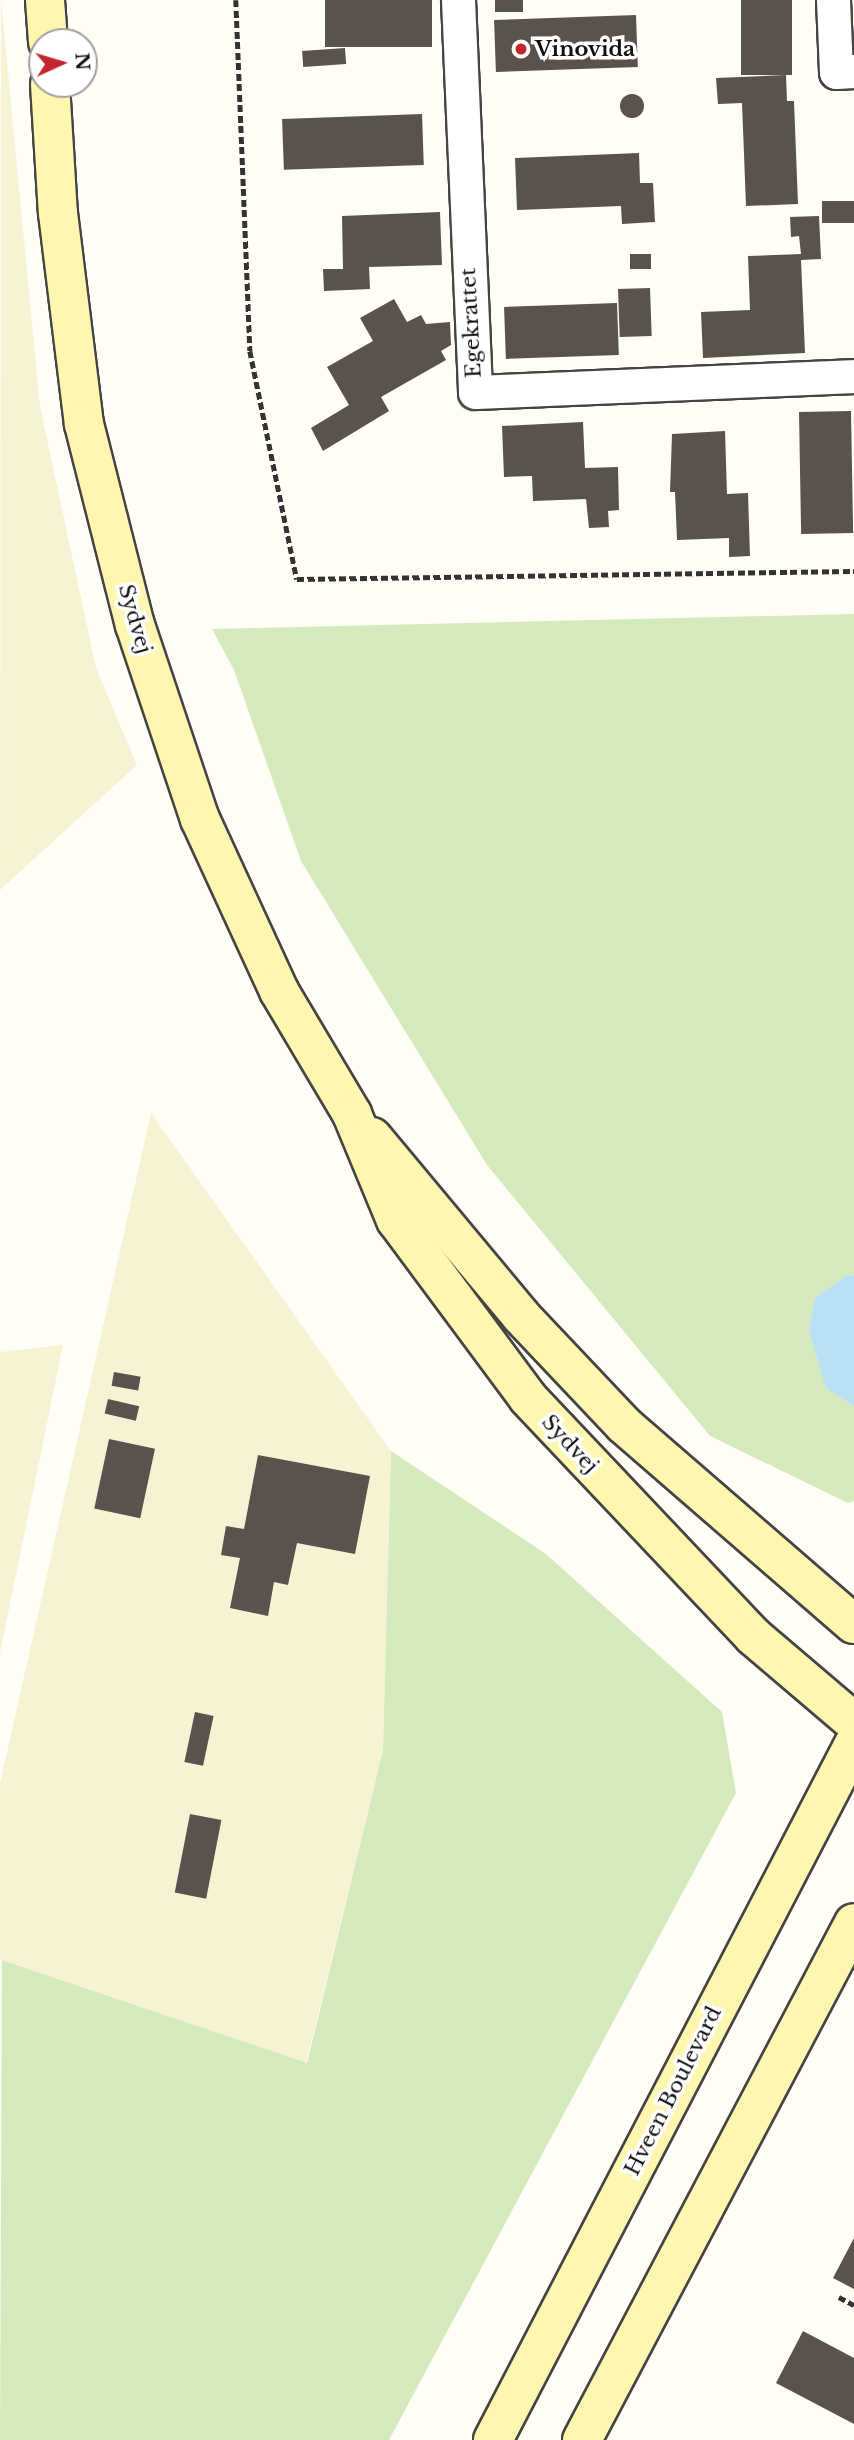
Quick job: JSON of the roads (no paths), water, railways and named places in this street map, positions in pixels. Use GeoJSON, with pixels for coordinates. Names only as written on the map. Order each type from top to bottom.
{"type":"FeatureCollection","features":[{"type":"Feature","properties":{"kind":"main road"},"geometry":{"type":"LineString","coordinates":[[45,0],[47,28]]}},
{"type":"Feature","properties":{"kind":"main road","name":"Sydvej"},"geometry":{"type":"LineString","coordinates":[[51,98],[58,213],[84,424],[135,625],[200,818],[279,991],[352,1114],[396,1220],[528,1398],[753,1636],[854,1722]]}},
{"type":"Feature","properties":{"kind":"main road","name":"Sydvej"},"geometry":{"type":"LineString","coordinates":[[352,1114],[427,1197],[521,1316],[624,1425],[854,1624]]}},
{"type":"Feature","properties":{"kind":"main road","name":"Hveen Boulevard"},"geometry":{"type":"LineString","coordinates":[[493,2440],[854,1744]]}},
{"type":"Feature","properties":{"kind":"main road"},"geometry":{"type":"LineString","coordinates":[[582,2440],[854,1923]]}},
{"type":"Feature","properties":{"kind":"street","name":"Egekrattet"},"geometry":{"type":"LineString","coordinates":[[458,0],[475,392],[854,376]]}},
{"type":"Feature","properties":{"kind":"street"},"geometry":{"type":"LineString","coordinates":[[833,0],[836,72],[854,71]]}},
{"type":"Feature","properties":{"kind":"water"},"geometry":{"type":"Polygon","coordinates":[[[848,1275],[854,1276],[854,1406],[826,1388],[809,1330],[815,1298],[848,1275]]]}},
{"type":"Feature","properties":{"kind":"place","name":"Vinovida"},"geometry":{"type":"Point","coordinates":[521,49]}}]}
